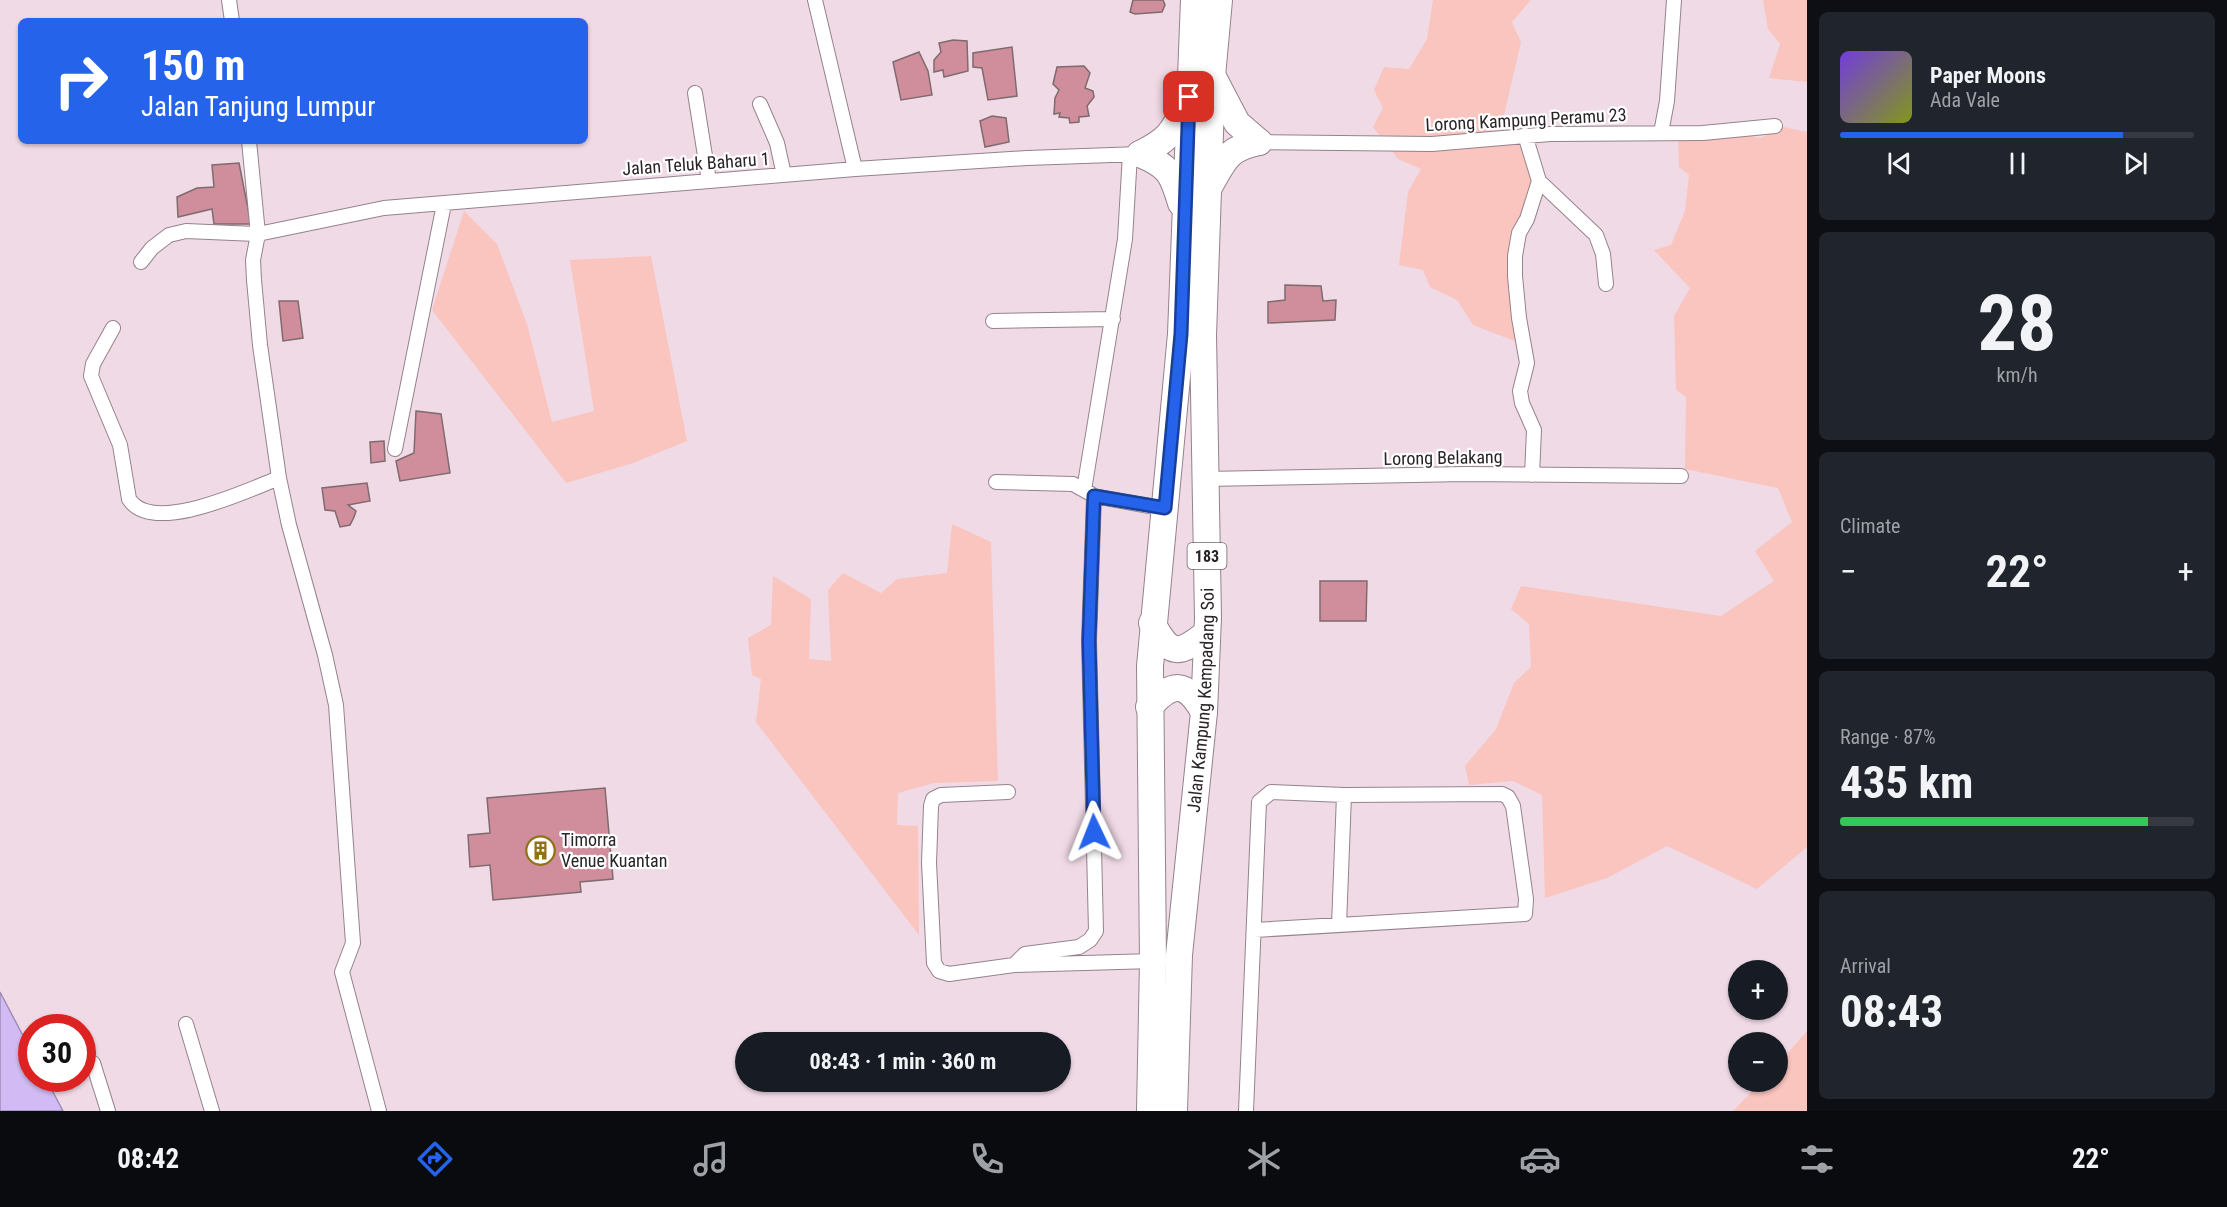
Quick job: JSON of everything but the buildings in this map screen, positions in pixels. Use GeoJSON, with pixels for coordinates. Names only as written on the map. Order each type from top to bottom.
{"type":"FeatureCollection","features":[{"type":"Feature","properties":{"kind":"highway","name":"183"},"geometry":{"type":"LineString","coordinates":[[1150,1111],[1153,961],[1149,707],[1152,623],[1181,334],[1194,0]]}},
{"type":"Feature","properties":{"kind":"highway","name":"Jalan Kampung Kempadang Soi"},"geometry":{"type":"LineString","coordinates":[[1174,1111],[1179,955],[1204,712],[1207,633],[1203,334],[1212,76],[1219,0]]}},
{"type":"Feature","properties":{"kind":"highway"},"geometry":{"type":"LineString","coordinates":[[1212,76],[1237,123],[1259,142]]}},
{"type":"Feature","properties":{"kind":"highway"},"geometry":{"type":"LineString","coordinates":[[1135,154],[1159,145],[1169,136],[1189,97]]}},
{"type":"Feature","properties":{"kind":"highway"},"geometry":{"type":"LineString","coordinates":[[1208,189],[1225,159],[1233,150],[1259,142]]}},
{"type":"Feature","properties":{"kind":"highway"},"geometry":{"type":"LineString","coordinates":[[1135,154],[1158,161],[1173,177],[1185,218]]}},
{"type":"Feature","properties":{"kind":"highway"},"geometry":{"type":"LineString","coordinates":[[1152,623],[1166,646],[1176,650],[1188,648],[1207,633]]}},
{"type":"Feature","properties":{"kind":"highway"},"geometry":{"type":"LineString","coordinates":[[1149,707],[1164,692],[1177,687],[1191,692],[1204,712]]}},
{"type":"Feature","properties":{"kind":"street"},"geometry":{"type":"LineString","coordinates":[[229,0],[232,18]]}},
{"type":"Feature","properties":{"kind":"street"},"geometry":{"type":"LineString","coordinates":[[815,0],[855,169]]}},
{"type":"Feature","properties":{"kind":"street"},"geometry":{"type":"LineString","coordinates":[[1661,133],[1667,101],[1674,0]]}},
{"type":"Feature","properties":{"kind":"street"},"geometry":{"type":"LineString","coordinates":[[695,93],[709,181]]}},
{"type":"Feature","properties":{"kind":"street"},"geometry":{"type":"LineString","coordinates":[[760,104],[772,128],[784,175]]}},
{"type":"Feature","properties":{"kind":"street","name":"Lorong Kampung Peramu 23"},"geometry":{"type":"LineString","coordinates":[[1259,142],[1432,144],[1525,135],[1712,133],[1775,126]]}},
{"type":"Feature","properties":{"kind":"street"},"geometry":{"type":"LineString","coordinates":[[1525,135],[1539,181],[1596,235],[1603,254],[1606,284]]}},
{"type":"Feature","properties":{"kind":"street"},"geometry":{"type":"LineString","coordinates":[[249,144],[258,234],[253,260],[254,280],[279,478],[336,705],[353,943],[342,972],[379,1111]]}},
{"type":"Feature","properties":{"kind":"street"},"geometry":{"type":"LineString","coordinates":[[1014,965],[1025,954],[1079,947],[1090,940],[1097,921],[1089,641],[1089,493],[1135,154]]}},
{"type":"Feature","properties":{"kind":"street","name":"Jalan Teluk Baharu 1"},"geometry":{"type":"LineString","coordinates":[[141,262],[152,248],[169,235],[186,231],[258,234],[384,208],[543,193],[855,169],[1135,154]]}},
{"type":"Feature","properties":{"kind":"street"},"geometry":{"type":"LineString","coordinates":[[1532,475],[1534,430],[1522,404],[1520,391],[1527,363],[1519,318],[1515,256],[1519,233],[1527,219],[1539,181]]}},
{"type":"Feature","properties":{"kind":"street"},"geometry":{"type":"LineString","coordinates":[[395,449],[444,204]]}},
{"type":"Feature","properties":{"kind":"street"},"geometry":{"type":"LineString","coordinates":[[993,321],[1113,319]]}},
{"type":"Feature","properties":{"kind":"street"},"geometry":{"type":"LineString","coordinates":[[113,328],[93,364],[91,376],[120,446],[129,499],[134,506],[141,511],[157,513],[189,510],[279,478]]}},
{"type":"Feature","properties":{"kind":"street","name":"Lorong Belakang"},"geometry":{"type":"LineString","coordinates":[[1205,478],[1682,476]]}},
{"type":"Feature","properties":{"kind":"street"},"geometry":{"type":"LineString","coordinates":[[996,482],[1073,484],[1089,493],[1165,508]]}},
{"type":"Feature","properties":{"kind":"street"},"geometry":{"type":"LineString","coordinates":[[1008,792],[940,795],[933,799],[929,863],[934,963],[939,971],[949,975],[1014,965],[1153,961]]}},
{"type":"Feature","properties":{"kind":"street"},"geometry":{"type":"LineString","coordinates":[[1246,1111],[1259,802],[1270,792],[1344,795],[1502,794],[1508,797],[1513,806],[1526,899],[1525,914],[1255,930]]}},
{"type":"Feature","properties":{"kind":"street"},"geometry":{"type":"LineString","coordinates":[[1339,925],[1344,795]]}},
{"type":"Feature","properties":{"kind":"street"},"geometry":{"type":"LineString","coordinates":[[186,1024],[212,1111]]}},
{"type":"Feature","properties":{"kind":"street"},"geometry":{"type":"LineString","coordinates":[[96,1073],[108,1111]]}},
{"type":"Feature","properties":{"kind":"shaded area"},"geometry":{"type":"Polygon","coordinates":[[[1433,0],[1531,0],[1512,22],[1521,42],[1497,145],[1522,143],[1534,182],[1512,239],[1520,343],[1473,325],[1457,300],[1430,287],[1423,270],[1399,265],[1408,192],[1421,169],[1398,159],[1373,127],[1383,108],[1374,90],[1384,67],[1409,69],[1427,39],[1433,0]]]}},
{"type":"Feature","properties":{"kind":"shaded area"},"geometry":{"type":"Polygon","coordinates":[[[1763,0],[1807,0],[1807,82],[1769,78],[1780,44],[1768,29],[1763,0]]]}},
{"type":"Feature","properties":{"kind":"shaded area"},"geometry":{"type":"Polygon","coordinates":[[[1783,127],[1807,132],[1807,847],[1757,889],[1667,846],[1607,878],[1545,898],[1542,795],[1513,781],[1469,785],[1465,766],[1496,729],[1514,683],[1531,667],[1529,624],[1511,609],[1521,586],[1721,616],[1774,581],[1755,551],[1792,522],[1778,488],[1685,469],[1686,397],[1676,390],[1674,316],[1690,288],[1654,250],[1671,245],[1685,211],[1689,175],[1679,167],[1678,137],[1742,134],[1761,138],[1783,127]]]}},
{"type":"Feature","properties":{"kind":"shaded area"},"geometry":{"type":"Polygon","coordinates":[[[464,211],[497,244],[527,324],[552,422],[594,411],[570,260],[651,256],[687,441],[633,463],[566,483],[432,310],[464,211]]]}},
{"type":"Feature","properties":{"kind":"shaded area"},"geometry":{"type":"Polygon","coordinates":[[[952,524],[991,542],[998,781],[934,783],[898,793],[897,825],[918,826],[919,935],[756,722],[761,679],[752,675],[748,638],[771,625],[773,576],[811,599],[809,659],[831,661],[828,590],[843,573],[881,593],[897,579],[947,573],[952,524]]]}},
{"type":"Feature","properties":{"kind":"shaded area"},"geometry":{"type":"Polygon","coordinates":[[[0,992],[18,1026],[18,1092],[53,1092],[63,1111],[0,1111],[0,992]]]}},
{"type":"Feature","properties":{"kind":"shaded area"},"geometry":{"type":"Polygon","coordinates":[[[1807,1031],[1807,1111],[1733,1111],[1751,1092],[1788,1092],[1788,1053],[1807,1031]]]}},
{"type":"Feature","properties":{"kind":"place","name":"Timorra Venue Kuantan"},"geometry":{"type":"Point","coordinates":[540,850]}},
{"type":"Feature","properties":{"kind":"route"},"geometry":{"type":"LineString","coordinates":[[1094,832],[1089,641],[1094,496],[1165,508],[1181,334],[1189,97]]}}]}
